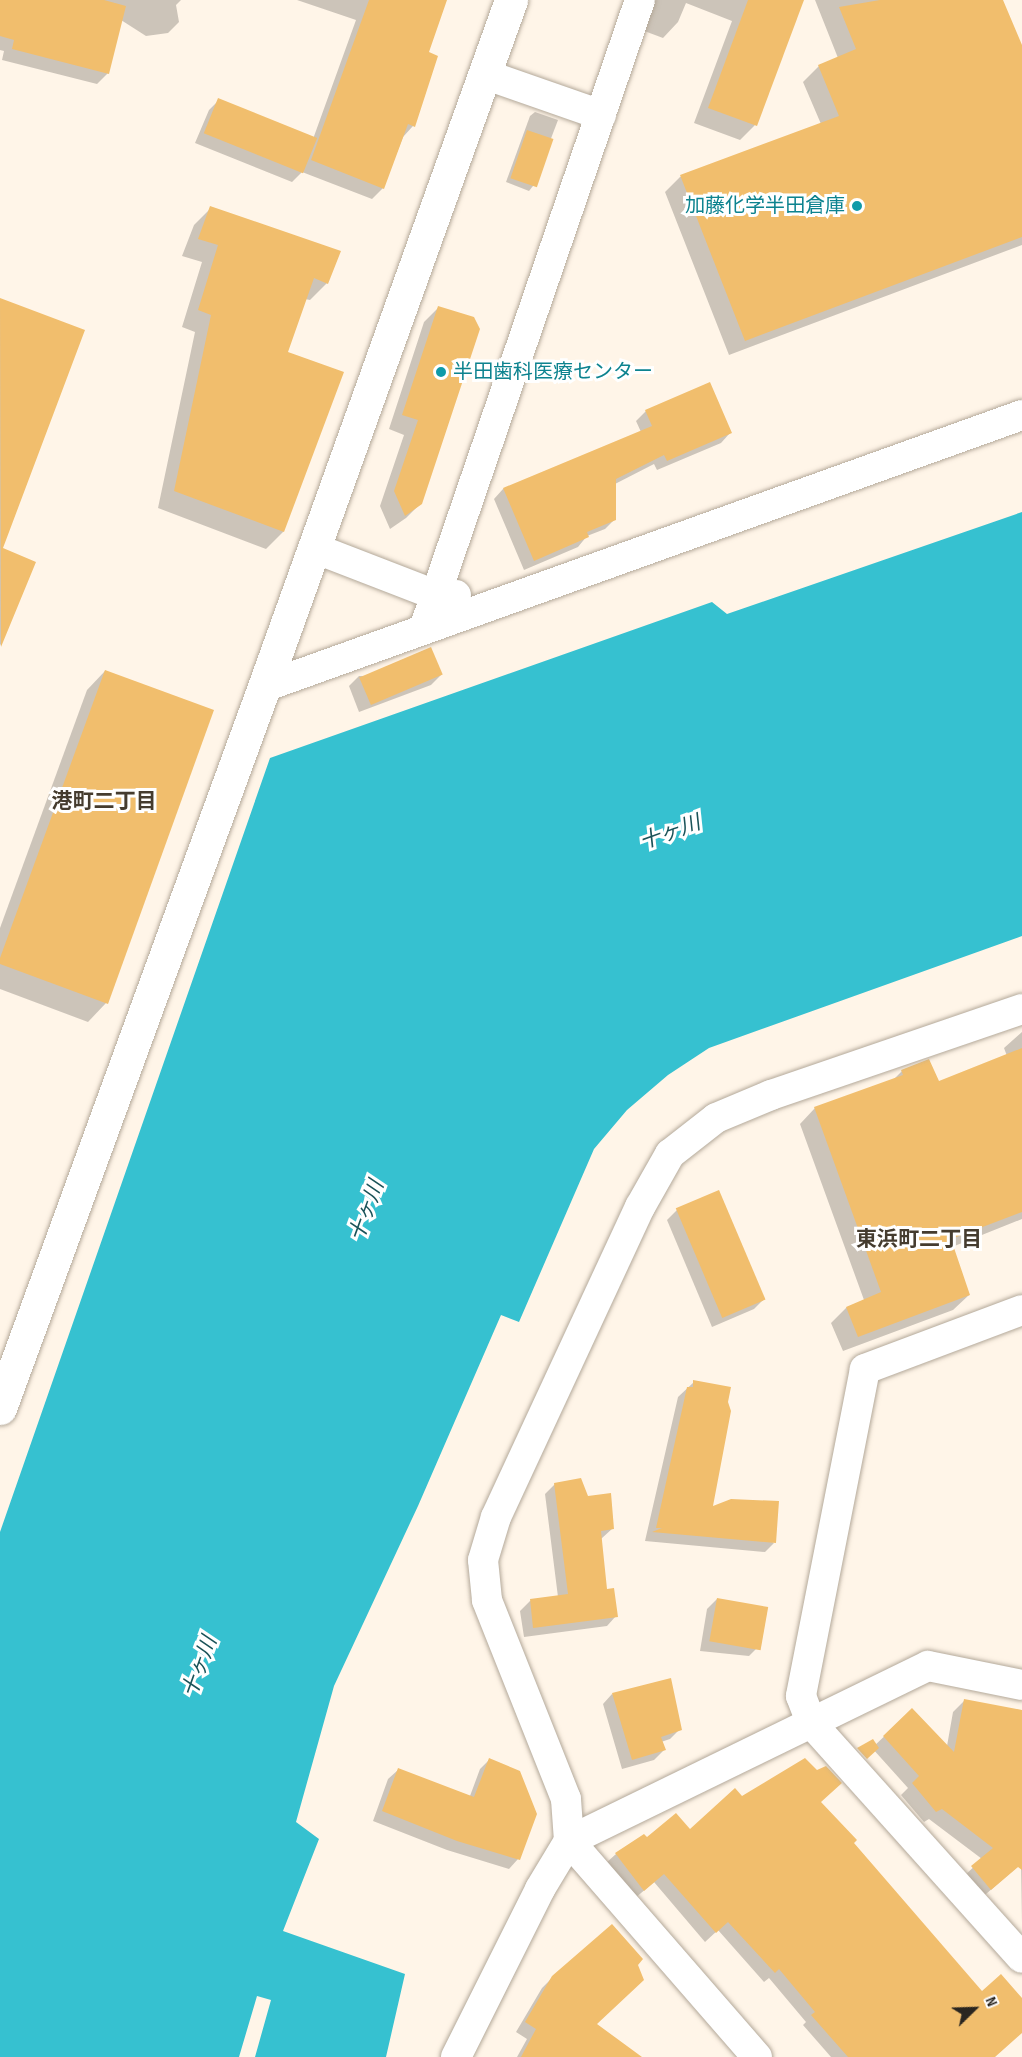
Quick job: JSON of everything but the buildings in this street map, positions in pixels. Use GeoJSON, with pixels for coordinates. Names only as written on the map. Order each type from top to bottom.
{"type":"FeatureCollection","features":[{"type":"Feature","properties":{"kind":"street"},"geometry":{"type":"LineString","coordinates":[[0,1408],[264,687],[511,0]]}},
{"type":"Feature","properties":{"kind":"street"},"geometry":{"type":"LineString","coordinates":[[424,628],[640,0]]}},
{"type":"Feature","properties":{"kind":"street"},"geometry":{"type":"LineString","coordinates":[[484,75],[601,115]]}},
{"type":"Feature","properties":{"kind":"street"},"geometry":{"type":"LineString","coordinates":[[264,687],[1022,415]]}},
{"type":"Feature","properties":{"kind":"street"},"geometry":{"type":"LineString","coordinates":[[314,548],[436,595],[522,593]]}},
{"type":"Feature","properties":{"kind":"street"},"geometry":{"type":"LineString","coordinates":[[757,2057],[569,1841],[566,1798],[487,1600],[483,1560],[496,1518],[640,1207],[670,1154],[716,1118],[771,1095],[1022,1009]]}},
{"type":"Feature","properties":{"kind":"street"},"geometry":{"type":"LineString","coordinates":[[1022,1310],[865,1369],[801,1696],[812,1724],[1022,1958]]}},
{"type":"Feature","properties":{"kind":"street"},"geometry":{"type":"LineString","coordinates":[[456,2057],[540,1889],[569,1841],[928,1666],[1022,1685]]}},
{"type":"Feature","properties":{"kind":"water","name":"十ヶ川"},"geometry":{"type":"Polygon","coordinates":[[[1022,512],[1022,936],[709,1048],[668,1075],[627,1110],[594,1149],[519,1322],[501,1315],[418,1506],[334,1686],[296,1822],[319,1839],[283,1931],[405,1974],[386,2057],[255,2057],[271,2000],[257,1996],[239,2057],[0,2057],[0,1532],[270,758],[712,602],[727,614],[1022,512]]]}},
{"type":"Feature","properties":{"kind":"place","name":"加藤化学半田倉庫"},"geometry":{"type":"Point","coordinates":[857,206]}},
{"type":"Feature","properties":{"kind":"place","name":"半田歯科医療センター"},"geometry":{"type":"Point","coordinates":[441,372]}},
{"type":"Feature","properties":{"kind":"district","name":"港町二丁目"},"geometry":{"type":"Point","coordinates":[104,802]}},
{"type":"Feature","properties":{"kind":"district","name":"東浜町二丁目"},"geometry":{"type":"Point","coordinates":[919,1240]}}]}
